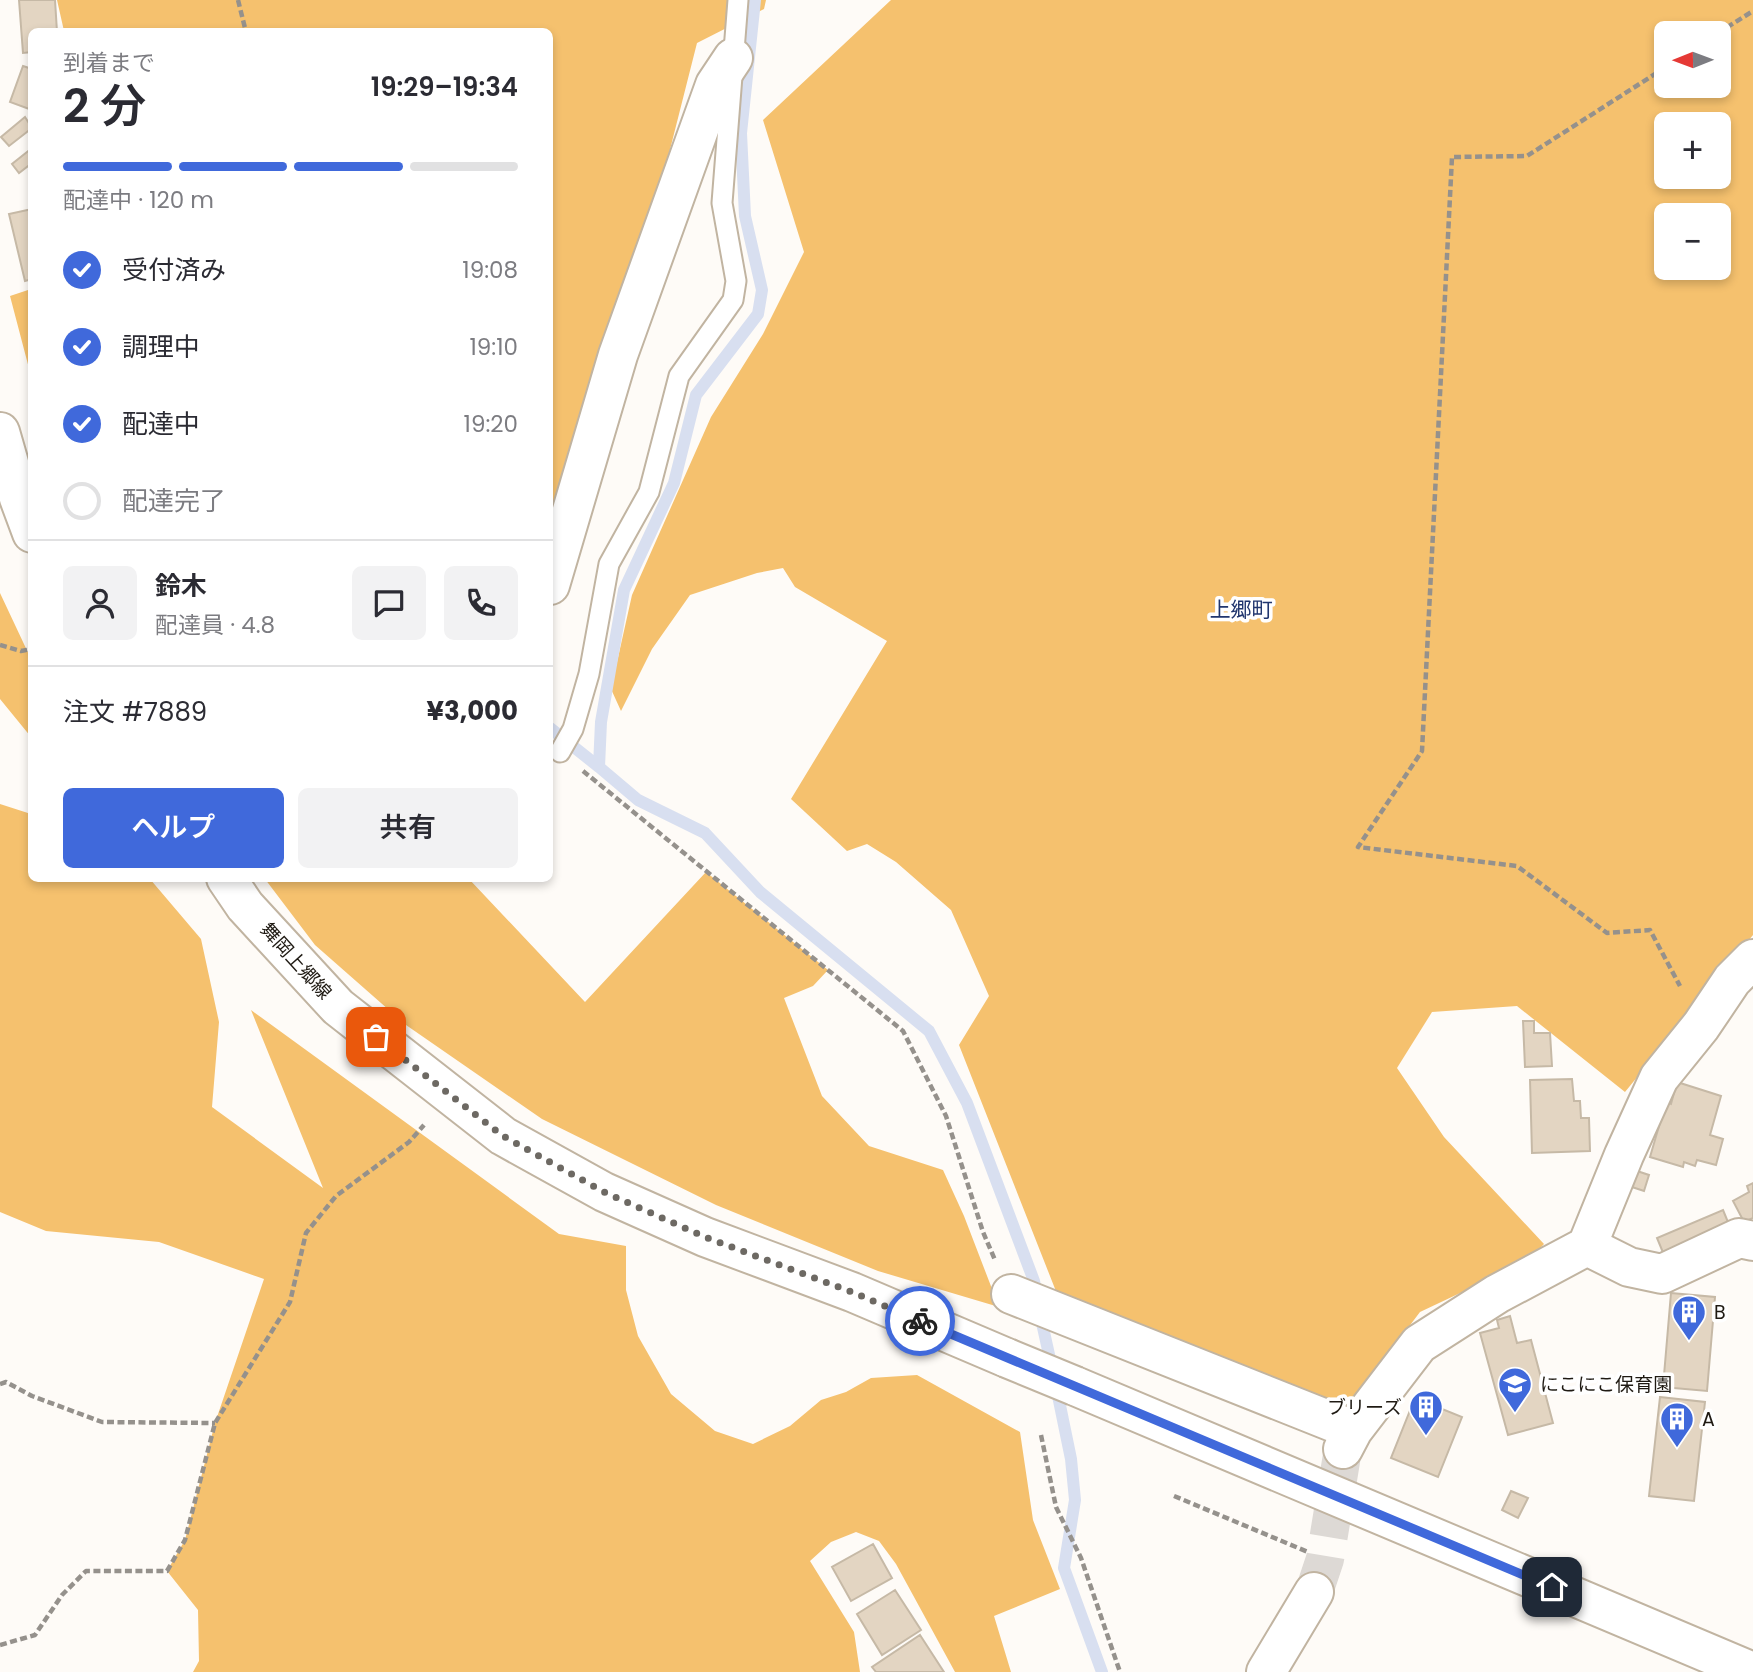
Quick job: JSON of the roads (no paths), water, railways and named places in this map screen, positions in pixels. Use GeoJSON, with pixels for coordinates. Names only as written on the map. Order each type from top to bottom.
{"type":"FeatureCollection","features":[{"type":"Feature","properties":{"kind":"street"},"geometry":{"type":"LineString","coordinates":[[553,575],[618,355],[715,85],[733,58]]}},
{"type":"Feature","properties":{"kind":"street"},"geometry":{"type":"LineString","coordinates":[[0,432],[28,522]]}},
{"type":"Feature","properties":{"kind":"street","name":"舞岡上郷線"},"geometry":{"type":"LineString","coordinates":[[229,882],[245,906],[338,1007],[503,1136],[604,1192],[705,1237],[852,1292],[1075,1385],[1753,1672]]}},
{"type":"Feature","properties":{"kind":"street"},"geometry":{"type":"LineString","coordinates":[[1012,1294],[1348,1440],[1419,1344],[1497,1294],[1587,1246],[1659,1077],[1701,1026],[1732,980],[1753,958]]}},
{"type":"Feature","properties":{"kind":"street"},"geometry":{"type":"LineString","coordinates":[[1587,1246],[1629,1267],[1662,1274],[1739,1238],[1753,1241]]}},
{"type":"Feature","properties":{"kind":"street"},"geometry":{"type":"LineString","coordinates":[[1266,1672],[1314,1592]]}},
{"type":"Feature","properties":{"kind":"lane"},"geometry":{"type":"LineString","coordinates":[[560,751],[573,729],[589,674],[609,564],[649,492],[679,376],[733,300],[736,281],[722,203],[738,0]]}},
{"type":"Feature","properties":{"kind":"waterway"},"geometry":{"type":"LineString","coordinates":[[755,0],[741,133],[745,216],[762,290],[758,314],[696,395],[674,483],[624,590],[601,722],[599,767],[638,800],[705,833],[760,892],[929,1031],[967,1103],[1034,1281],[1037,1296]]}},
{"type":"Feature","properties":{"kind":"waterway"},"geometry":{"type":"LineString","coordinates":[[553,730],[599,767]]}},
{"type":"Feature","properties":{"kind":"waterway"},"geometry":{"type":"LineString","coordinates":[[1040,1314],[1052,1368]]}},
{"type":"Feature","properties":{"kind":"waterway"},"geometry":{"type":"LineString","coordinates":[[1056,1386],[1071,1459],[1075,1500],[1064,1568],[1102,1672]]}},
{"type":"Feature","properties":{"kind":"tunnel"},"geometry":{"type":"LineString","coordinates":[[1314,1592],[1325,1559],[1343,1449]]}},
{"type":"Feature","properties":{"kind":"place","name":"B"},"geometry":{"type":"Point","coordinates":[1689,1342]}},
{"type":"Feature","properties":{"kind":"place","name":"にこにこ保育園"},"geometry":{"type":"Point","coordinates":[1515,1414]}},
{"type":"Feature","properties":{"kind":"place","name":"ブリーズ"},"geometry":{"type":"Point","coordinates":[1426,1437]}},
{"type":"Feature","properties":{"kind":"place","name":"A"},"geometry":{"type":"Point","coordinates":[1677,1449]}},
{"type":"Feature","properties":{"kind":"district","name":"上郷町"},"geometry":{"type":"Point","coordinates":[1241,609]}}]}
